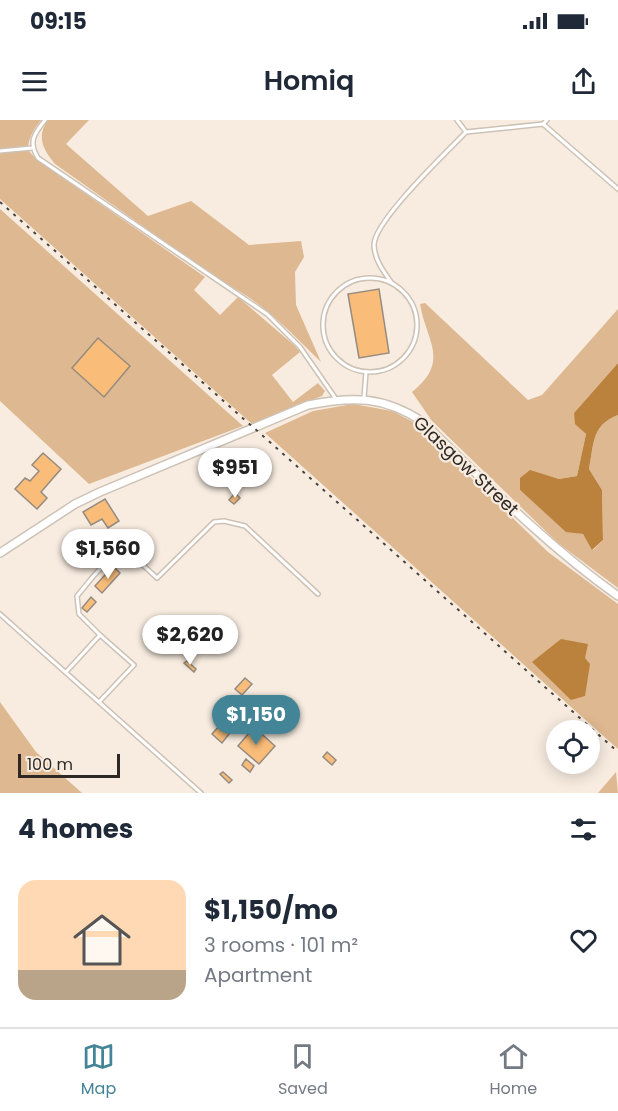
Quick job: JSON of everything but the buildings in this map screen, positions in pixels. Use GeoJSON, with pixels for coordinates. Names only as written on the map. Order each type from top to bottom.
{"type":"FeatureCollection","features":[{"type":"Feature","properties":{"kind":"street","name":"Glasgow Street"},"geometry":{"type":"LineString","coordinates":[[0,554],[75,504],[100,492],[308,405],[336,399],[364,398],[404,409],[423,422],[541,537],[618,596]]}},
{"type":"Feature","properties":{"kind":"lane"},"geometry":{"type":"LineString","coordinates":[[45,120],[33,135],[32,148],[38,158],[267,314],[300,347],[336,399]]}},
{"type":"Feature","properties":{"kind":"lane"},"geometry":{"type":"LineString","coordinates":[[457,120],[466,132]]}},
{"type":"Feature","properties":{"kind":"lane"},"geometry":{"type":"LineString","coordinates":[[392,284],[369,277],[354,280],[336,292],[324,311],[324,334],[332,354],[343,364],[366,372],[389,369],[402,360],[412,347],[417,331],[416,315],[410,300],[392,284],[379,265],[374,244],[382,222],[466,132],[543,124],[547,120]]}},
{"type":"Feature","properties":{"kind":"lane"},"geometry":{"type":"LineString","coordinates":[[543,124],[618,189]]}},
{"type":"Feature","properties":{"kind":"lane"},"geometry":{"type":"LineString","coordinates":[[0,151],[32,148]]}},
{"type":"Feature","properties":{"kind":"lane"},"geometry":{"type":"LineString","coordinates":[[364,398],[366,372]]}},
{"type":"Feature","properties":{"kind":"lane"},"geometry":{"type":"LineString","coordinates":[[99,702],[134,664],[79,614],[77,596],[108,561],[121,554],[132,554],[157,578],[214,522],[224,521],[245,526],[318,594]]}},
{"type":"Feature","properties":{"kind":"lane"},"geometry":{"type":"LineString","coordinates":[[0,614],[201,793]]}},
{"type":"Feature","properties":{"kind":"lane"},"geometry":{"type":"LineString","coordinates":[[66,672],[100,635]]}},
{"type":"Feature","properties":{"kind":"shaded area"},"geometry":{"type":"Polygon","coordinates":[[[0,120],[41,120],[28,146],[28,150],[36,159],[205,277],[194,290],[220,315],[238,297],[295,346],[300,352],[272,375],[293,402],[318,383],[325,391],[322,396],[252,424],[0,199],[0,120]]]}},
{"type":"Feature","properties":{"kind":"shaded area"},"geometry":{"type":"Polygon","coordinates":[[[48,120],[89,120],[66,144],[148,216],[191,201],[249,245],[301,241],[304,257],[295,272],[296,305],[321,362],[286,328],[250,298],[222,282],[55,164],[42,143],[42,132],[48,120]]]}},
{"type":"Feature","properties":{"kind":"shaded area"},"geometry":{"type":"Polygon","coordinates":[[[0,209],[243,426],[89,484],[0,401],[0,209]]]}},
{"type":"Feature","properties":{"kind":"shaded area"},"geometry":{"type":"Polygon","coordinates":[[[425,303],[528,400],[542,395],[618,309],[618,363],[574,413],[586,434],[577,476],[559,479],[530,471],[520,479],[520,490],[566,531],[583,534],[593,550],[603,540],[602,490],[589,469],[593,444],[603,424],[618,415],[618,588],[558,543],[432,421],[412,392],[424,381],[431,370],[433,360],[433,350],[420,304],[425,303]]]}},
{"type":"Feature","properties":{"kind":"shaded area"},"geometry":{"type":"Polygon","coordinates":[[[618,363],[618,415],[609,419],[598,430],[589,469],[602,490],[603,540],[592,550],[583,534],[566,532],[520,490],[520,478],[530,470],[559,479],[577,476],[586,434],[575,424],[574,413],[618,363]]]}},
{"type":"Feature","properties":{"kind":"shaded area"},"geometry":{"type":"Polygon","coordinates":[[[353,404],[392,411],[413,422],[548,552],[618,604],[618,749],[600,733],[600,720],[586,720],[265,433],[313,411],[353,404]]]}},
{"type":"Feature","properties":{"kind":"shaded area"},"geometry":{"type":"Polygon","coordinates":[[[561,639],[588,644],[585,658],[590,664],[585,696],[571,700],[532,662],[561,639]]]}},
{"type":"Feature","properties":{"kind":"shaded area"},"geometry":{"type":"Polygon","coordinates":[[[0,702],[36,752],[82,793],[0,793],[0,702]]]}},
{"type":"Feature","properties":{"kind":"shaded area"},"geometry":{"type":"Polygon","coordinates":[[[616,772],[618,793],[598,793],[616,772]]]}},
{"type":"Feature","properties":{"kind":"railway"},"geometry":{"type":"LineString","coordinates":[[0,202],[618,752]]}}]}
